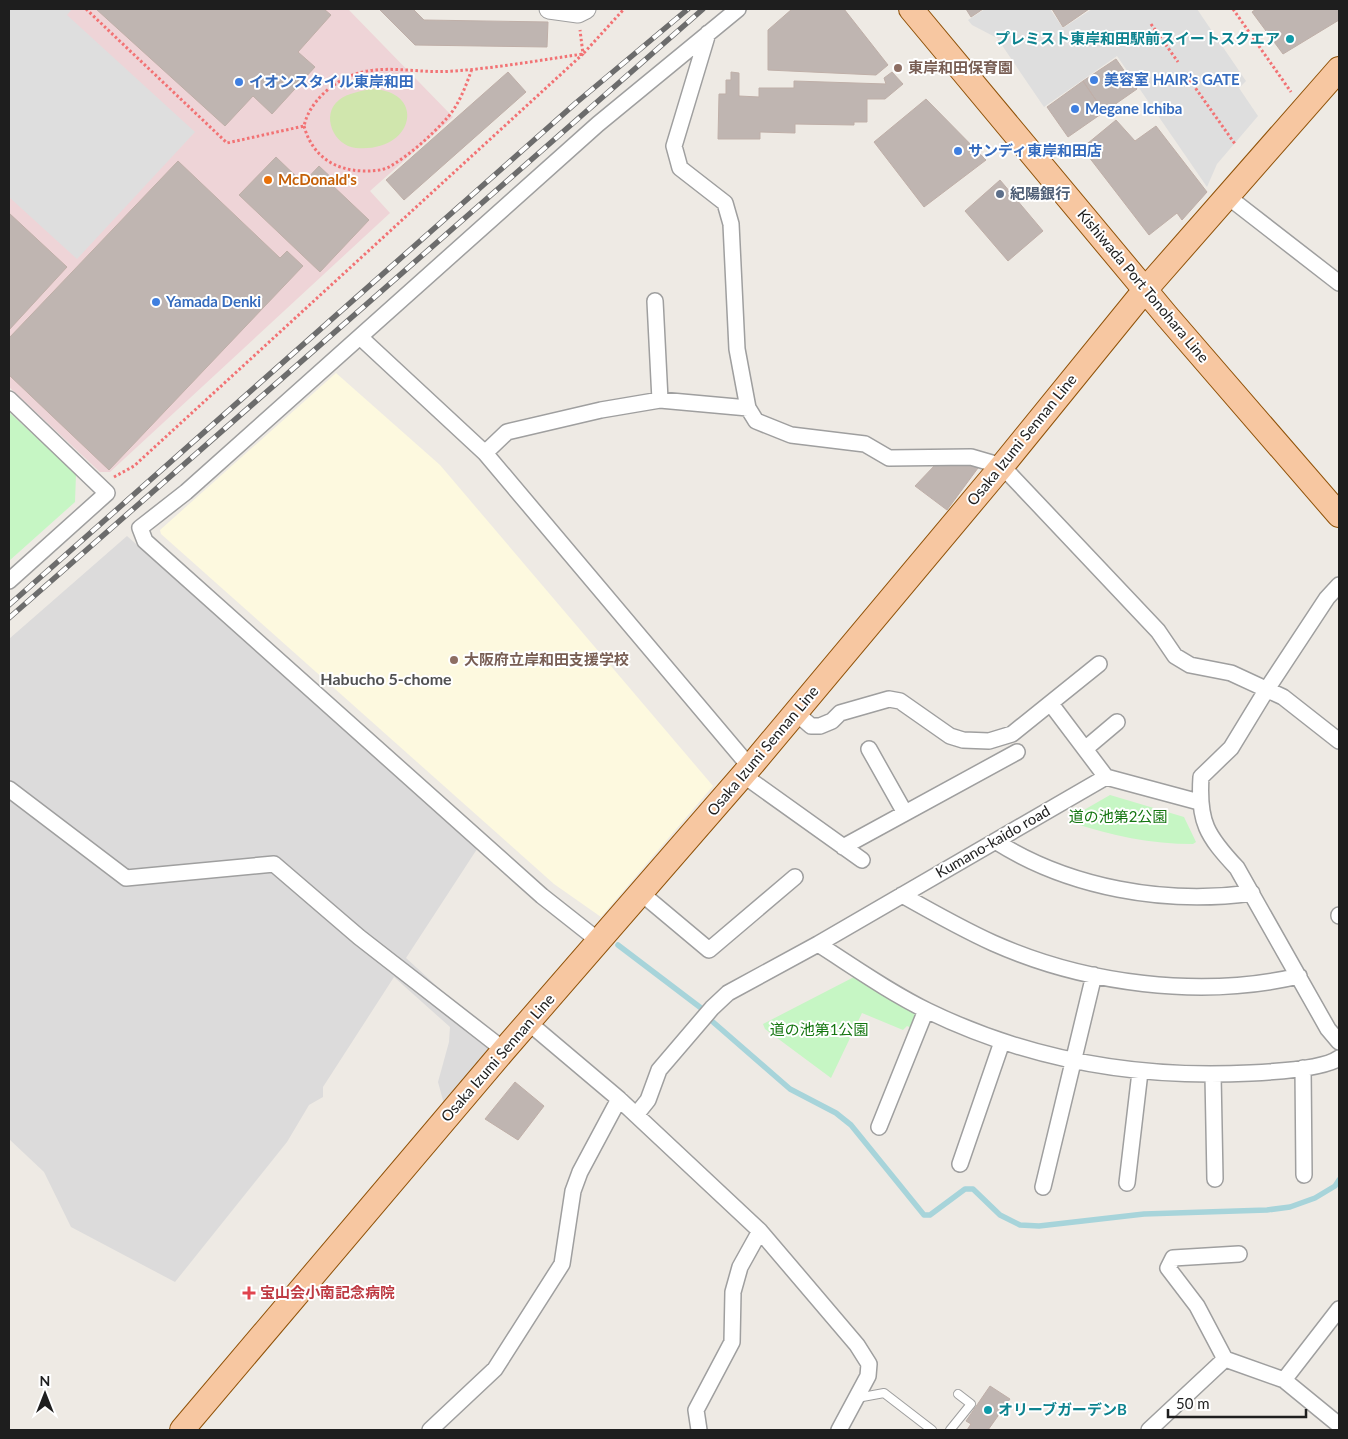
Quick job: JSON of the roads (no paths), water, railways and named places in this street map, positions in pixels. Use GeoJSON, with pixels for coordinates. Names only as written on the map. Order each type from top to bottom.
{"type":"FeatureCollection","features":[{"type":"Feature","properties":{"kind":"main road","name":"Kishiwada Port Tonohara Line"},"geometry":{"type":"LineString","coordinates":[[911,9],[1145,290],[1339,515]]}},
{"type":"Feature","properties":{"kind":"main road","name":"Osaka Izumi Sennan Line"},"geometry":{"type":"LineString","coordinates":[[182,1430],[504,1050],[747,771],[1002,466],[1145,290],[1304,111],[1339,68]]}},
{"type":"Feature","properties":{"kind":"street"},"geometry":{"type":"LineString","coordinates":[[549,9],[582,11]]}},
{"type":"Feature","properties":{"kind":"street"},"geometry":{"type":"LineString","coordinates":[[599,941],[542,896],[145,541],[140,528],[186,492],[598,124],[738,9]]}},
{"type":"Feature","properties":{"kind":"street"},"geometry":{"type":"LineString","coordinates":[[708,33],[674,146],[680,168],[725,203],[731,224],[737,349],[748,408],[756,421],[791,435],[865,444],[889,458],[971,458],[1002,466],[1158,631],[1175,656],[1190,665],[1231,673],[1283,697],[1339,741]]}},
{"type":"Feature","properties":{"kind":"street"},"geometry":{"type":"LineString","coordinates":[[1227,196],[1339,284]]}},
{"type":"Feature","properties":{"kind":"street"},"geometry":{"type":"LineString","coordinates":[[655,301],[660,400]]}},
{"type":"Feature","properties":{"kind":"street"},"geometry":{"type":"LineString","coordinates":[[360,337],[485,452],[747,771],[862,860]]}},
{"type":"Feature","properties":{"kind":"street"},"geometry":{"type":"LineString","coordinates":[[9,399],[107,493],[9,581]]}},
{"type":"Feature","properties":{"kind":"street"},"geometry":{"type":"LineString","coordinates":[[485,452],[507,432],[601,410],[660,400],[748,408]]}},
{"type":"Feature","properties":{"kind":"street"},"geometry":{"type":"LineString","coordinates":[[1339,586],[1327,598],[1266,689],[1231,748],[1201,777],[1199,802],[1205,827],[1217,846],[1237,868],[1328,1028],[1339,1042]]}},
{"type":"Feature","properties":{"kind":"street"},"geometry":{"type":"LineString","coordinates":[[796,712],[811,726],[820,726],[832,721],[840,712],[889,699],[900,702],[950,736],[963,740],[988,741],[1012,734],[1099,664]]}},
{"type":"Feature","properties":{"kind":"street"},"geometry":{"type":"LineString","coordinates":[[1051,704],[1106,776],[1199,802]]}},
{"type":"Feature","properties":{"kind":"street"},"geometry":{"type":"LineString","coordinates":[[1085,749],[1117,722]]}},
{"type":"Feature","properties":{"kind":"street"},"geometry":{"type":"LineString","coordinates":[[869,749],[905,813]]}},
{"type":"Feature","properties":{"kind":"street"},"geometry":{"type":"LineString","coordinates":[[843,847],[1017,752]]}},
{"type":"Feature","properties":{"kind":"street","name":"Kumano-kaido road"},"geometry":{"type":"LineString","coordinates":[[636,1115],[648,1100],[659,1070],[712,1008],[728,993],[818,944],[1106,776]]}},
{"type":"Feature","properties":{"kind":"street"},"geometry":{"type":"LineString","coordinates":[[9,789],[126,878],[274,864],[359,937],[504,1050]]}},
{"type":"Feature","properties":{"kind":"street"},"geometry":{"type":"LineString","coordinates":[[995,841],[1021,858],[1056,872],[1126,890],[1198,896],[1252,893]]}},
{"type":"Feature","properties":{"kind":"street"},"geometry":{"type":"LineString","coordinates":[[641,893],[709,950],[795,877]]}},
{"type":"Feature","properties":{"kind":"street"},"geometry":{"type":"LineString","coordinates":[[902,895],[994,944],[1026,956],[1094,975],[1158,983],[1211,986],[1281,980],[1298,976]]}},
{"type":"Feature","properties":{"kind":"street"},"geometry":{"type":"LineString","coordinates":[[818,944],[882,985],[926,1010],[1002,1042],[1074,1061],[1140,1072],[1213,1075],[1303,1068],[1334,1062],[1339,1058]]}},
{"type":"Feature","properties":{"kind":"street"},"geometry":{"type":"LineString","coordinates":[[1043,1186],[1094,975]]}},
{"type":"Feature","properties":{"kind":"street"},"geometry":{"type":"LineString","coordinates":[[879,1127],[926,1010]]}},
{"type":"Feature","properties":{"kind":"street"},"geometry":{"type":"LineString","coordinates":[[529,1023],[619,1099],[760,1231],[857,1344],[869,1364],[868,1376],[839,1430]]}},
{"type":"Feature","properties":{"kind":"street"},"geometry":{"type":"LineString","coordinates":[[960,1164],[1002,1042]]}},
{"type":"Feature","properties":{"kind":"street"},"geometry":{"type":"LineString","coordinates":[[1303,1068],[1304,1175]]}},
{"type":"Feature","properties":{"kind":"street"},"geometry":{"type":"LineString","coordinates":[[1127,1183],[1140,1072]]}},
{"type":"Feature","properties":{"kind":"street"},"geometry":{"type":"LineString","coordinates":[[1213,1075],[1214,1179]]}},
{"type":"Feature","properties":{"kind":"street"},"geometry":{"type":"LineString","coordinates":[[430,1430],[495,1369],[562,1264],[573,1191],[580,1172],[619,1099]]}},
{"type":"Feature","properties":{"kind":"street"},"geometry":{"type":"LineString","coordinates":[[700,1430],[696,1410],[732,1342],[733,1292],[740,1267],[760,1231]]}},
{"type":"Feature","properties":{"kind":"street"},"geometry":{"type":"LineString","coordinates":[[1239,1254],[1173,1258],[1168,1268],[1197,1306],[1225,1359],[1284,1380],[1339,1425]]}},
{"type":"Feature","properties":{"kind":"street"},"geometry":{"type":"LineString","coordinates":[[1284,1380],[1339,1309]]}},
{"type":"Feature","properties":{"kind":"street"},"geometry":{"type":"LineString","coordinates":[[1149,1430],[1225,1359]]}},
{"type":"Feature","properties":{"kind":"lane"},"geometry":{"type":"LineString","coordinates":[[857,1398],[884,1393],[932,1430]]}},
{"type":"Feature","properties":{"kind":"lane"},"geometry":{"type":"LineString","coordinates":[[950,1430],[971,1404],[958,1394]]}},
{"type":"Feature","properties":{"kind":"waterway"},"geometry":{"type":"LineString","coordinates":[[618,945],[701,1008]]}},
{"type":"Feature","properties":{"kind":"waterway"},"geometry":{"type":"LineString","coordinates":[[713,1022],[790,1089],[836,1113],[851,1125],[924,1215],[930,1215],[965,1189],[973,1189],[1000,1215],[1020,1225],[1039,1226],[1144,1214],[1267,1210],[1290,1207],[1315,1198],[1335,1186],[1339,1180]]}},
{"type":"Feature","properties":{"kind":"railway"},"geometry":{"type":"LineString","coordinates":[[9,605],[577,102],[688,9]]}},
{"type":"Feature","properties":{"kind":"railway"},"geometry":{"type":"LineString","coordinates":[[9,618],[703,9]]}},
{"type":"Feature","properties":{"kind":"place","name":"プレミスト東岸和田駅前スイートスクエア"},"geometry":{"type":"Point","coordinates":[1290,39]}},
{"type":"Feature","properties":{"kind":"place","name":"東岸和田保育園"},"geometry":{"type":"Point","coordinates":[898,68]}},
{"type":"Feature","properties":{"kind":"place","name":"美容室 HAIR’s GATE"},"geometry":{"type":"Point","coordinates":[1094,80]}},
{"type":"Feature","properties":{"kind":"place","name":"イオンスタイル東岸和田"},"geometry":{"type":"Point","coordinates":[239,82]}},
{"type":"Feature","properties":{"kind":"place","name":"Megane Ichiba"},"geometry":{"type":"Point","coordinates":[1075,109]}},
{"type":"Feature","properties":{"kind":"place","name":"サンディ東岸和田店"},"geometry":{"type":"Point","coordinates":[958,151]}},
{"type":"Feature","properties":{"kind":"place","name":"McDonald's"},"geometry":{"type":"Point","coordinates":[268,180]}},
{"type":"Feature","properties":{"kind":"place","name":"紀陽銀行"},"geometry":{"type":"Point","coordinates":[1000,194]}},
{"type":"Feature","properties":{"kind":"place","name":"Yamada Denki"},"geometry":{"type":"Point","coordinates":[156,302]}},
{"type":"Feature","properties":{"kind":"place","name":"大阪府立岸和田支援学校"},"geometry":{"type":"Point","coordinates":[454,660]}},
{"type":"Feature","properties":{"kind":"place","name":"宝山会小南記念病院"},"geometry":{"type":"Point","coordinates":[249,1293]}},
{"type":"Feature","properties":{"kind":"place","name":"オリーブガーデンB"},"geometry":{"type":"Point","coordinates":[988,1410]}},
{"type":"Feature","properties":{"kind":"district","name":"Habucho 5-chome"},"geometry":{"type":"Point","coordinates":[386,679]}},
{"type":"Feature","properties":{"kind":"park label","name":"道の池第2公園"},"geometry":{"type":"Point","coordinates":[1118,817]}},
{"type":"Feature","properties":{"kind":"park label","name":"道の池第1公園"},"geometry":{"type":"Point","coordinates":[819,1030]}}]}
